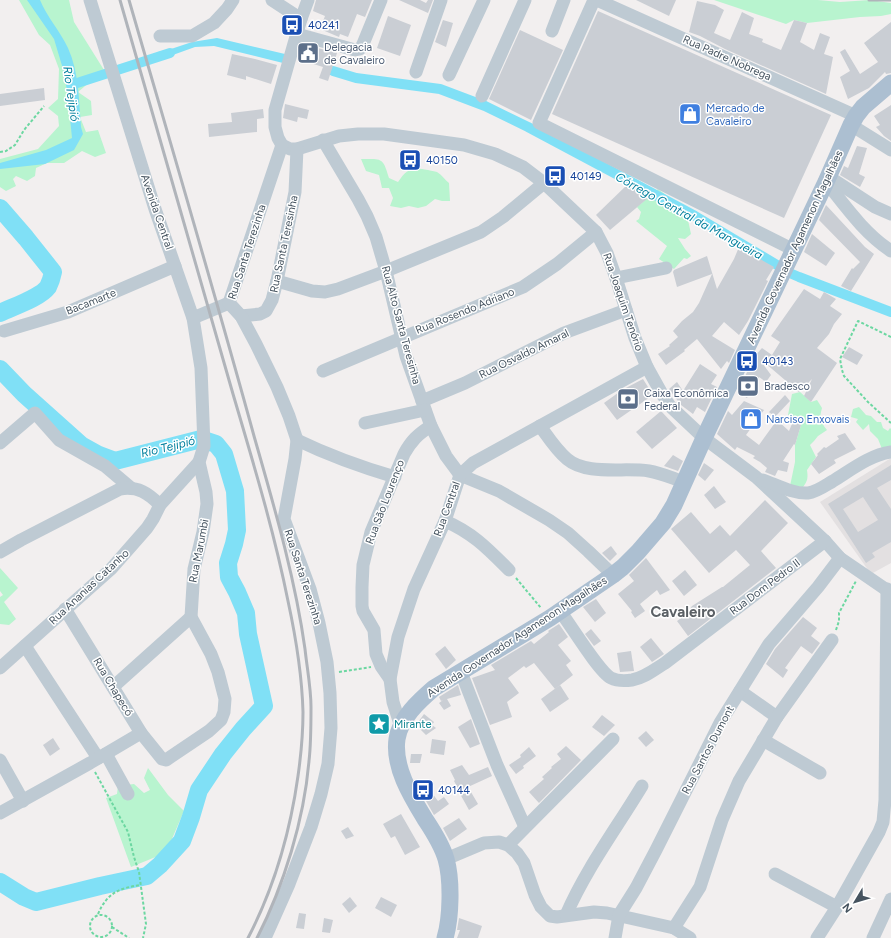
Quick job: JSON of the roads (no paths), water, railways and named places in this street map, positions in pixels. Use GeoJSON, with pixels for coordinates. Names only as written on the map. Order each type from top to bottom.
{"type":"FeatureCollection","features":[{"type":"Feature","properties":{"kind":"main road","name":"Avenida Governador Agamenon Magalhães"},"geometry":{"type":"LineString","coordinates":[[445,938],[450,911],[446,859],[441,847],[409,790],[401,771],[397,753],[397,738],[401,727],[409,713],[434,688],[555,615],[613,575],[638,552],[663,523],[674,505],[704,438],[827,180],[853,120],[868,102],[891,83]]}},
{"type":"Feature","properties":{"kind":"street","name":"Avenida Central"},"geometry":{"type":"LineString","coordinates":[[90,0],[151,195],[193,318],[201,368],[204,428],[204,446],[199,462]]}},
{"type":"Feature","properties":{"kind":"street"},"geometry":{"type":"LineString","coordinates":[[160,36],[192,36],[214,23],[233,0]]}},
{"type":"Feature","properties":{"kind":"street"},"geometry":{"type":"LineString","coordinates":[[272,0],[301,19]]}},
{"type":"Feature","properties":{"kind":"street"},"geometry":{"type":"LineString","coordinates":[[297,149],[282,145],[278,138],[275,127],[275,110],[301,19],[308,0]]}},
{"type":"Feature","properties":{"kind":"street"},"geometry":{"type":"LineString","coordinates":[[297,34],[355,50],[360,49],[381,0]]}},
{"type":"Feature","properties":{"kind":"street"},"geometry":{"type":"LineString","coordinates":[[416,72],[442,0]]}},
{"type":"Feature","properties":{"kind":"street"},"geometry":{"type":"LineString","coordinates":[[449,76],[484,0]]}},
{"type":"Feature","properties":{"kind":"street"},"geometry":{"type":"LineString","coordinates":[[482,96],[525,0]]}},
{"type":"Feature","properties":{"kind":"street"},"geometry":{"type":"LineString","coordinates":[[552,31],[564,0]]}},
{"type":"Feature","properties":{"kind":"street"},"geometry":{"type":"LineString","coordinates":[[594,0],[539,123],[794,250]]}},
{"type":"Feature","properties":{"kind":"street","name":"Rua Padre Nobrega"},"geometry":{"type":"LineString","coordinates":[[597,0],[853,120],[891,150]]}},
{"type":"Feature","properties":{"kind":"street","name":"Rua Joaquim Tenório"},"geometry":{"type":"LineString","coordinates":[[297,149],[339,136],[384,134],[464,145],[495,154],[523,167],[544,183],[596,232],[607,253],[635,338],[647,367],[670,406],[704,438],[756,477],[840,558],[889,591]]}},
{"type":"Feature","properties":{"kind":"street","name":"Rua Alto Santa Teresinha"},"geometry":{"type":"LineString","coordinates":[[323,140],[367,216],[376,236],[386,271],[406,356],[431,426],[446,456],[460,475]]}},
{"type":"Feature","properties":{"kind":"street","name":"Rua Santa Terezinha"},"geometry":{"type":"LineString","coordinates":[[265,938],[289,884],[311,827],[328,764],[331,728],[328,674],[319,623],[312,596],[284,519],[297,440],[277,387],[256,344],[241,316],[229,303],[282,145]]}},
{"type":"Feature","properties":{"kind":"street","name":"Rua Santa Teresinha"},"geometry":{"type":"LineString","coordinates":[[241,316],[260,314],[266,311],[272,300],[278,282],[295,192],[297,149]]}},
{"type":"Feature","properties":{"kind":"street"},"geometry":{"type":"LineString","coordinates":[[827,180],[875,207],[891,214]]}},
{"type":"Feature","properties":{"kind":"street"},"geometry":{"type":"LineString","coordinates":[[827,180],[867,233],[891,251]]}},
{"type":"Feature","properties":{"kind":"street"},"geometry":{"type":"LineString","coordinates":[[278,282],[325,292],[338,289],[481,232],[503,217],[544,183]]}},
{"type":"Feature","properties":{"kind":"street","name":"Rua Rosendo Adriano"},"geometry":{"type":"LineString","coordinates":[[323,371],[523,287],[557,264],[596,232]]}},
{"type":"Feature","properties":{"kind":"street","name":"Bacamarte"},"geometry":{"type":"LineString","coordinates":[[4,331],[68,312],[175,266]]}},
{"type":"Feature","properties":{"kind":"street"},"geometry":{"type":"LineString","coordinates":[[616,278],[666,268]]}},
{"type":"Feature","properties":{"kind":"street"},"geometry":{"type":"LineString","coordinates":[[193,318],[229,303]]}},
{"type":"Feature","properties":{"kind":"street","name":"Rua Osvaldo Amaral"},"geometry":{"type":"LineString","coordinates":[[365,423],[424,406],[465,383],[558,336],[626,310]]}},
{"type":"Feature","properties":{"kind":"street","name":"Rua Central"},"geometry":{"type":"LineString","coordinates":[[401,727],[393,702],[390,679],[398,637],[414,589],[445,521],[460,475],[473,463],[647,367]]}},
{"type":"Feature","properties":{"kind":"street"},"geometry":{"type":"LineString","coordinates":[[0,443],[35,413],[59,440],[105,466],[131,488],[148,494],[160,505]]}},
{"type":"Feature","properties":{"kind":"street","name":"Rua São Lourenço"},"geometry":{"type":"LineString","coordinates":[[390,679],[381,666],[376,654],[374,630],[363,611],[363,564],[371,532],[410,444],[416,436],[431,426]]}},
{"type":"Feature","properties":{"kind":"street"},"geometry":{"type":"LineString","coordinates":[[540,426],[560,452],[576,465],[587,468],[648,471],[684,482]]}},
{"type":"Feature","properties":{"kind":"street"},"geometry":{"type":"LineString","coordinates":[[297,440],[320,451],[395,477]]}},
{"type":"Feature","properties":{"kind":"street"},"geometry":{"type":"LineString","coordinates":[[756,477],[796,492],[808,493],[826,485],[882,453],[891,452]]}},
{"type":"Feature","properties":{"kind":"street","name":"Rua Ananias Catanho"},"geometry":{"type":"LineString","coordinates":[[0,668],[111,569],[130,549],[153,519],[160,505],[199,462]]}},
{"type":"Feature","properties":{"kind":"street","name":"Rua Marumbi"},"geometry":{"type":"LineString","coordinates":[[191,617],[194,570],[207,504],[206,492],[199,462]]}},
{"type":"Feature","properties":{"kind":"street"},"geometry":{"type":"LineString","coordinates":[[460,475],[499,491],[550,520],[568,533],[613,575]]}},
{"type":"Feature","properties":{"kind":"street"},"geometry":{"type":"LineString","coordinates":[[0,552],[112,492],[131,488]]}},
{"type":"Feature","properties":{"kind":"street"},"geometry":{"type":"LineString","coordinates":[[445,521],[476,537],[509,570]]}},
{"type":"Feature","properties":{"kind":"street","name":"Rua Dom Pedro II"},"geometry":{"type":"LineString","coordinates":[[555,615],[610,678],[622,681],[640,678],[664,663],[825,542]]}},
{"type":"Feature","properties":{"kind":"street","name":"Rua Santos Dumont"},"geometry":{"type":"LineString","coordinates":[[615,938],[619,915],[636,888],[656,850],[720,723],[769,644],[814,592],[840,558]]}},
{"type":"Feature","properties":{"kind":"street"},"geometry":{"type":"LineString","coordinates":[[817,938],[837,907],[879,832],[883,822],[885,812],[889,591]]}},
{"type":"Feature","properties":{"kind":"street","name":"Rua Chapecó"},"geometry":{"type":"LineString","coordinates":[[65,609],[141,733],[162,759],[166,760],[209,731],[222,720],[224,712],[225,699],[216,666],[191,617]]}},
{"type":"Feature","properties":{"kind":"street"},"geometry":{"type":"LineString","coordinates":[[113,686],[191,617]]}},
{"type":"Feature","properties":{"kind":"street"},"geometry":{"type":"LineString","coordinates":[[674,928],[700,887],[722,820],[763,740],[777,717],[832,640]]}},
{"type":"Feature","properties":{"kind":"street"},"geometry":{"type":"LineString","coordinates":[[25,646],[98,758],[128,794]]}},
{"type":"Feature","properties":{"kind":"street"},"geometry":{"type":"LineString","coordinates":[[461,672],[497,765],[525,827]]}},
{"type":"Feature","properties":{"kind":"street"},"geometry":{"type":"LineString","coordinates":[[740,691],[777,717]]}},
{"type":"Feature","properties":{"kind":"street"},"geometry":{"type":"LineString","coordinates":[[0,814],[141,733]]}},
{"type":"Feature","properties":{"kind":"street"},"geometry":{"type":"LineString","coordinates":[[512,849],[525,827],[613,739]]}},
{"type":"Feature","properties":{"kind":"street"},"geometry":{"type":"LineString","coordinates":[[763,740],[820,773]]}},
{"type":"Feature","properties":{"kind":"street"},"geometry":{"type":"LineString","coordinates":[[0,760],[23,801]]}},
{"type":"Feature","properties":{"kind":"street"},"geometry":{"type":"LineString","coordinates":[[566,915],[574,897],[601,849],[621,821],[642,786]]}},
{"type":"Feature","properties":{"kind":"street"},"geometry":{"type":"LineString","coordinates":[[446,859],[484,843],[499,842],[512,849],[524,863],[541,908],[550,916],[557,917],[594,912],[619,915],[674,928],[690,938]]}},
{"type":"Feature","properties":{"kind":"street"},"geometry":{"type":"LineString","coordinates":[[775,874],[837,907]]}},
{"type":"Feature","properties":{"kind":"street"},"geometry":{"type":"LineString","coordinates":[[873,938],[891,899]]}},
{"type":"Feature","properties":{"kind":"water"},"geometry":{"type":"Polygon","coordinates":[[[27,0],[40,0],[72,57],[79,97],[81,127],[83,134],[74,150],[45,164],[0,169],[0,163],[46,150],[72,138],[66,79],[54,39],[27,0]]]}},
{"type":"Feature","properties":{"kind":"water"},"geometry":{"type":"Polygon","coordinates":[[[217,38],[285,54],[283,63],[214,46],[195,47],[159,60],[158,52],[192,42],[217,38]]]}},
{"type":"Feature","properties":{"kind":"waterway","name":"Córrego Central da Mangueira"},"geometry":{"type":"LineString","coordinates":[[71,85],[170,53]]}},
{"type":"Feature","properties":{"kind":"waterway","name":"Córrego Central da Mangueira"},"geometry":{"type":"LineString","coordinates":[[333,71],[356,78],[440,89],[485,106],[528,127],[695,216],[777,265]]}},
{"type":"Feature","properties":{"kind":"waterway","name":"Rio Tejipió"},"geometry":{"type":"LineString","coordinates":[[0,208],[53,272],[48,287],[39,295],[0,313]]}},
{"type":"Feature","properties":{"kind":"waterway","name":"Córrego Central da Mangueira"},"geometry":{"type":"LineString","coordinates":[[792,274],[891,312]]}},
{"type":"Feature","properties":{"kind":"waterway","name":"Rio Tejipió"},"geometry":{"type":"LineString","coordinates":[[0,369],[24,394],[81,445],[99,455],[115,461],[201,439],[216,444],[224,454],[235,491],[237,530],[228,563],[229,577],[246,613],[248,634],[264,706],[223,754],[199,790],[182,841],[160,865],[147,876],[36,902],[24,897],[0,882]]}},
{"type":"Feature","properties":{"kind":"railway"},"geometry":{"type":"LineString","coordinates":[[120,0],[263,497],[294,629],[298,656],[303,720],[295,797],[286,839],[274,879],[248,938]]}},
{"type":"Feature","properties":{"kind":"railway"},"geometry":{"type":"LineString","coordinates":[[129,0],[208,272],[276,515],[296,595],[310,685],[310,748],[303,806],[284,874],[267,918],[257,938]]}},
{"type":"Feature","properties":{"kind":"railway"},"geometry":{"type":"LineString","coordinates":[[869,0],[891,0]]}},
{"type":"Feature","properties":{"kind":"place","name":"40241"},"geometry":{"type":"Point","coordinates":[292,25]}},
{"type":"Feature","properties":{"kind":"place","name":"Delegacia de Cavaleiro"},"geometry":{"type":"Point","coordinates":[308,53]}},
{"type":"Feature","properties":{"kind":"place","name":"Mercado de Cavaleiro"},"geometry":{"type":"Point","coordinates":[690,114]}},
{"type":"Feature","properties":{"kind":"place","name":"40150"},"geometry":{"type":"Point","coordinates":[410,160]}},
{"type":"Feature","properties":{"kind":"place","name":"40149"},"geometry":{"type":"Point","coordinates":[555,176]}},
{"type":"Feature","properties":{"kind":"place","name":"40143"},"geometry":{"type":"Point","coordinates":[747,361]}},
{"type":"Feature","properties":{"kind":"place","name":"Bradesco"},"geometry":{"type":"Point","coordinates":[748,386]}},
{"type":"Feature","properties":{"kind":"place","name":"Caixa Econômica Federal"},"geometry":{"type":"Point","coordinates":[628,399]}},
{"type":"Feature","properties":{"kind":"place","name":"Narciso Enxovais"},"geometry":{"type":"Point","coordinates":[751,419]}},
{"type":"Feature","properties":{"kind":"place","name":"Mirante"},"geometry":{"type":"Point","coordinates":[379,724]}},
{"type":"Feature","properties":{"kind":"place","name":"40144"},"geometry":{"type":"Point","coordinates":[423,790]}},
{"type":"Feature","properties":{"kind":"district","name":"Cavaleiro"},"geometry":{"type":"Point","coordinates":[683,612]}}]}
